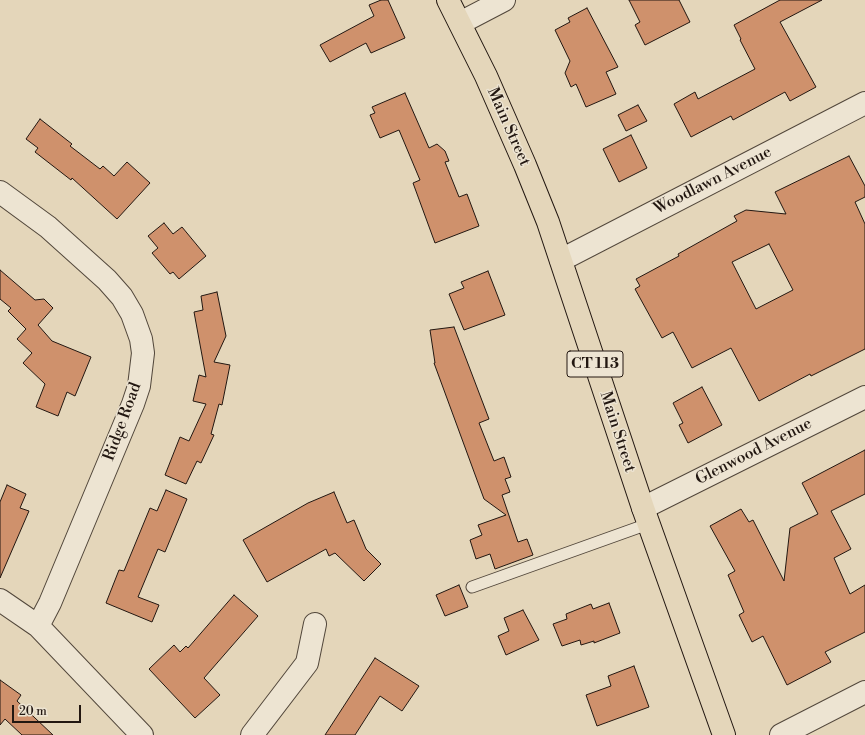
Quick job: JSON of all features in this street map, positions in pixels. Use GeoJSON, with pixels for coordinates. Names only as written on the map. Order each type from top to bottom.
{"type":"FeatureCollection","features":[{"type":"Feature","properties":{"kind":"main road","name":"Main Street"},"geometry":{"type":"LineString","coordinates":[[448,0],[525,165],[561,260],[645,516],[724,735]]}},
{"type":"Feature","properties":{"kind":"street"},"geometry":{"type":"LineString","coordinates":[[460,23],[504,0]]}},
{"type":"Feature","properties":{"kind":"street","name":"Woodlawn Avenue"},"geometry":{"type":"LineString","coordinates":[[561,260],[865,103]]}},
{"type":"Feature","properties":{"kind":"street","name":"Ridge Road"},"geometry":{"type":"LineString","coordinates":[[0,192],[48,227],[107,280],[122,297],[132,314],[140,333],[143,353],[139,386],[133,404],[50,603],[38,626]]}},
{"type":"Feature","properties":{"kind":"street","name":"Glenwood Avenue"},"geometry":{"type":"LineString","coordinates":[[645,516],[865,397]]}},
{"type":"Feature","properties":{"kind":"street"},"geometry":{"type":"LineString","coordinates":[[0,600],[38,626],[142,735]]}},
{"type":"Feature","properties":{"kind":"street"},"geometry":{"type":"LineString","coordinates":[[252,735],[307,663],[315,624]]}},
{"type":"Feature","properties":{"kind":"street"},"geometry":{"type":"LineString","coordinates":[[781,735],[865,692]]}},
{"type":"Feature","properties":{"kind":"lane"},"geometry":{"type":"LineString","coordinates":[[472,587],[645,516]]}},
{"type":"Feature","properties":{"kind":"building"},"geometry":{"type":"Polygon","coordinates":[[[381,0],[388,0],[405,38],[371,53],[366,43],[330,62],[320,45],[374,16],[369,5],[381,0]]]}},
{"type":"Feature","properties":{"kind":"building"},"geometry":{"type":"Polygon","coordinates":[[[629,0],[679,0],[690,22],[645,45],[635,25],[640,22],[629,0]]]}},
{"type":"Feature","properties":{"kind":"building"},"geometry":{"type":"Polygon","coordinates":[[[780,0],[822,0],[780,22],[816,87],[790,101],[785,92],[733,120],[731,116],[691,137],[674,104],[695,92],[698,99],[755,69],[734,25],[780,0]]]}},
{"type":"Feature","properties":{"kind":"building"},"geometry":{"type":"Polygon","coordinates":[[[587,8],[618,67],[606,72],[616,94],[586,107],[576,84],[571,87],[565,73],[570,61],[555,30],[570,22],[568,18],[587,8]]]}},
{"type":"Feature","properties":{"kind":"building"},"geometry":{"type":"Polygon","coordinates":[[[405,93],[429,148],[437,144],[445,151],[449,161],[445,162],[459,197],[467,194],[479,226],[435,243],[413,183],[420,180],[399,130],[380,138],[370,115],[375,113],[372,107],[405,93]]]}},
{"type":"Feature","properties":{"kind":"building"},"geometry":{"type":"Polygon","coordinates":[[[638,105],[647,121],[626,131],[618,115],[638,105]]]}},
{"type":"Feature","properties":{"kind":"building"},"geometry":{"type":"Polygon","coordinates":[[[40,119],[72,144],[70,146],[100,169],[103,166],[114,176],[127,162],[150,183],[117,219],[72,178],[71,180],[35,152],[38,148],[26,139],[40,119]]]}},
{"type":"Feature","properties":{"kind":"building"},"geometry":{"type":"Polygon","coordinates":[[[631,135],[647,168],[619,182],[603,149],[631,135]]]}},
{"type":"Feature","properties":{"kind":"building"},"geometry":{"type":"Polygon","coordinates":[[[849,156],[865,186],[865,197],[855,202],[865,224],[865,349],[811,376],[810,374],[759,401],[731,348],[692,368],[673,332],[662,338],[635,289],[640,286],[636,279],[679,256],[678,254],[737,221],[734,216],[746,210],[786,214],[775,192],[849,156]],[[769,244],[732,262],[756,309],[793,290],[769,244]]]}},
{"type":"Feature","properties":{"kind":"building"},"geometry":{"type":"Polygon","coordinates":[[[164,223],[173,234],[182,227],[206,256],[179,279],[173,272],[170,274],[152,253],[158,248],[148,236],[164,223]]]}},
{"type":"Feature","properties":{"kind":"building"},"geometry":{"type":"Polygon","coordinates":[[[0,270],[35,300],[44,299],[53,308],[38,325],[52,341],[91,357],[75,396],[67,392],[58,416],[36,407],[45,384],[23,363],[32,353],[17,339],[26,329],[8,311],[11,308],[0,299],[0,270]]]}},
{"type":"Feature","properties":{"kind":"building"},"geometry":{"type":"Polygon","coordinates":[[[488,271],[505,315],[464,330],[449,294],[464,288],[461,282],[488,271]]]}},
{"type":"Feature","properties":{"kind":"building"},"geometry":{"type":"Polygon","coordinates":[[[217,292],[226,336],[214,362],[230,365],[222,405],[219,404],[211,434],[214,435],[201,463],[197,461],[186,484],[165,475],[180,437],[189,441],[206,404],[193,401],[199,375],[206,377],[194,312],[203,310],[201,296],[217,292]]]}},
{"type":"Feature","properties":{"kind":"building"},"geometry":{"type":"Polygon","coordinates":[[[454,327],[489,419],[479,423],[494,461],[504,457],[511,477],[505,479],[510,492],[502,495],[518,542],[527,539],[533,555],[495,569],[490,554],[476,559],[470,540],[482,535],[478,525],[506,515],[484,499],[434,363],[430,330],[454,327]]]}},
{"type":"Feature","properties":{"kind":"building"},"geometry":{"type":"Polygon","coordinates":[[[702,387],[722,425],[688,443],[679,425],[683,423],[673,403],[702,387]]]}},
{"type":"Feature","properties":{"kind":"building"},"geometry":{"type":"Polygon","coordinates":[[[865,450],[865,494],[831,511],[851,549],[834,558],[850,594],[865,585],[865,632],[825,652],[831,662],[787,685],[763,636],[752,642],[739,615],[744,612],[728,575],[735,571],[710,526],[741,509],[749,522],[753,520],[784,581],[790,528],[818,514],[802,483],[865,450]]]}},
{"type":"Feature","properties":{"kind":"building"},"geometry":{"type":"Polygon","coordinates":[[[7,485],[26,494],[20,508],[29,511],[0,578],[0,502],[7,485]]]}},
{"type":"Feature","properties":{"kind":"building"},"geometry":{"type":"Polygon","coordinates":[[[166,490],[187,499],[165,552],[158,549],[138,597],[159,605],[152,622],[106,603],[119,570],[124,571],[150,508],[157,511],[166,490]]]}},
{"type":"Feature","properties":{"kind":"building"},"geometry":{"type":"Polygon","coordinates":[[[334,492],[347,523],[354,520],[366,549],[381,564],[364,581],[335,553],[329,556],[326,549],[267,582],[243,540],[308,503],[334,492]]]}},
{"type":"Feature","properties":{"kind":"building"},"geometry":{"type":"Polygon","coordinates":[[[459,585],[468,607],[445,616],[436,595],[459,585]]]}},
{"type":"Feature","properties":{"kind":"building"},"geometry":{"type":"Polygon","coordinates":[[[234,595],[258,616],[204,678],[220,695],[195,718],[149,669],[174,645],[180,652],[186,646],[188,648],[234,595]]]}},
{"type":"Feature","properties":{"kind":"building"},"geometry":{"type":"Polygon","coordinates":[[[609,603],[620,633],[594,643],[594,641],[581,645],[580,640],[562,646],[553,624],[567,619],[566,614],[591,604],[593,609],[609,603]]]}},
{"type":"Feature","properties":{"kind":"building"},"geometry":{"type":"Polygon","coordinates":[[[523,610],[539,640],[506,655],[498,636],[509,631],[504,618],[523,610]]]}},
{"type":"Feature","properties":{"kind":"building"},"geometry":{"type":"Polygon","coordinates":[[[375,658],[419,686],[402,711],[380,696],[355,735],[325,735],[375,658]]]}},
{"type":"Feature","properties":{"kind":"building"},"geometry":{"type":"Polygon","coordinates":[[[634,666],[649,707],[597,726],[586,695],[611,686],[608,676],[634,666]]]}},
{"type":"Feature","properties":{"kind":"building"},"geometry":{"type":"Polygon","coordinates":[[[0,680],[21,695],[17,701],[53,735],[22,735],[5,719],[0,725],[0,680]]]}}]}
